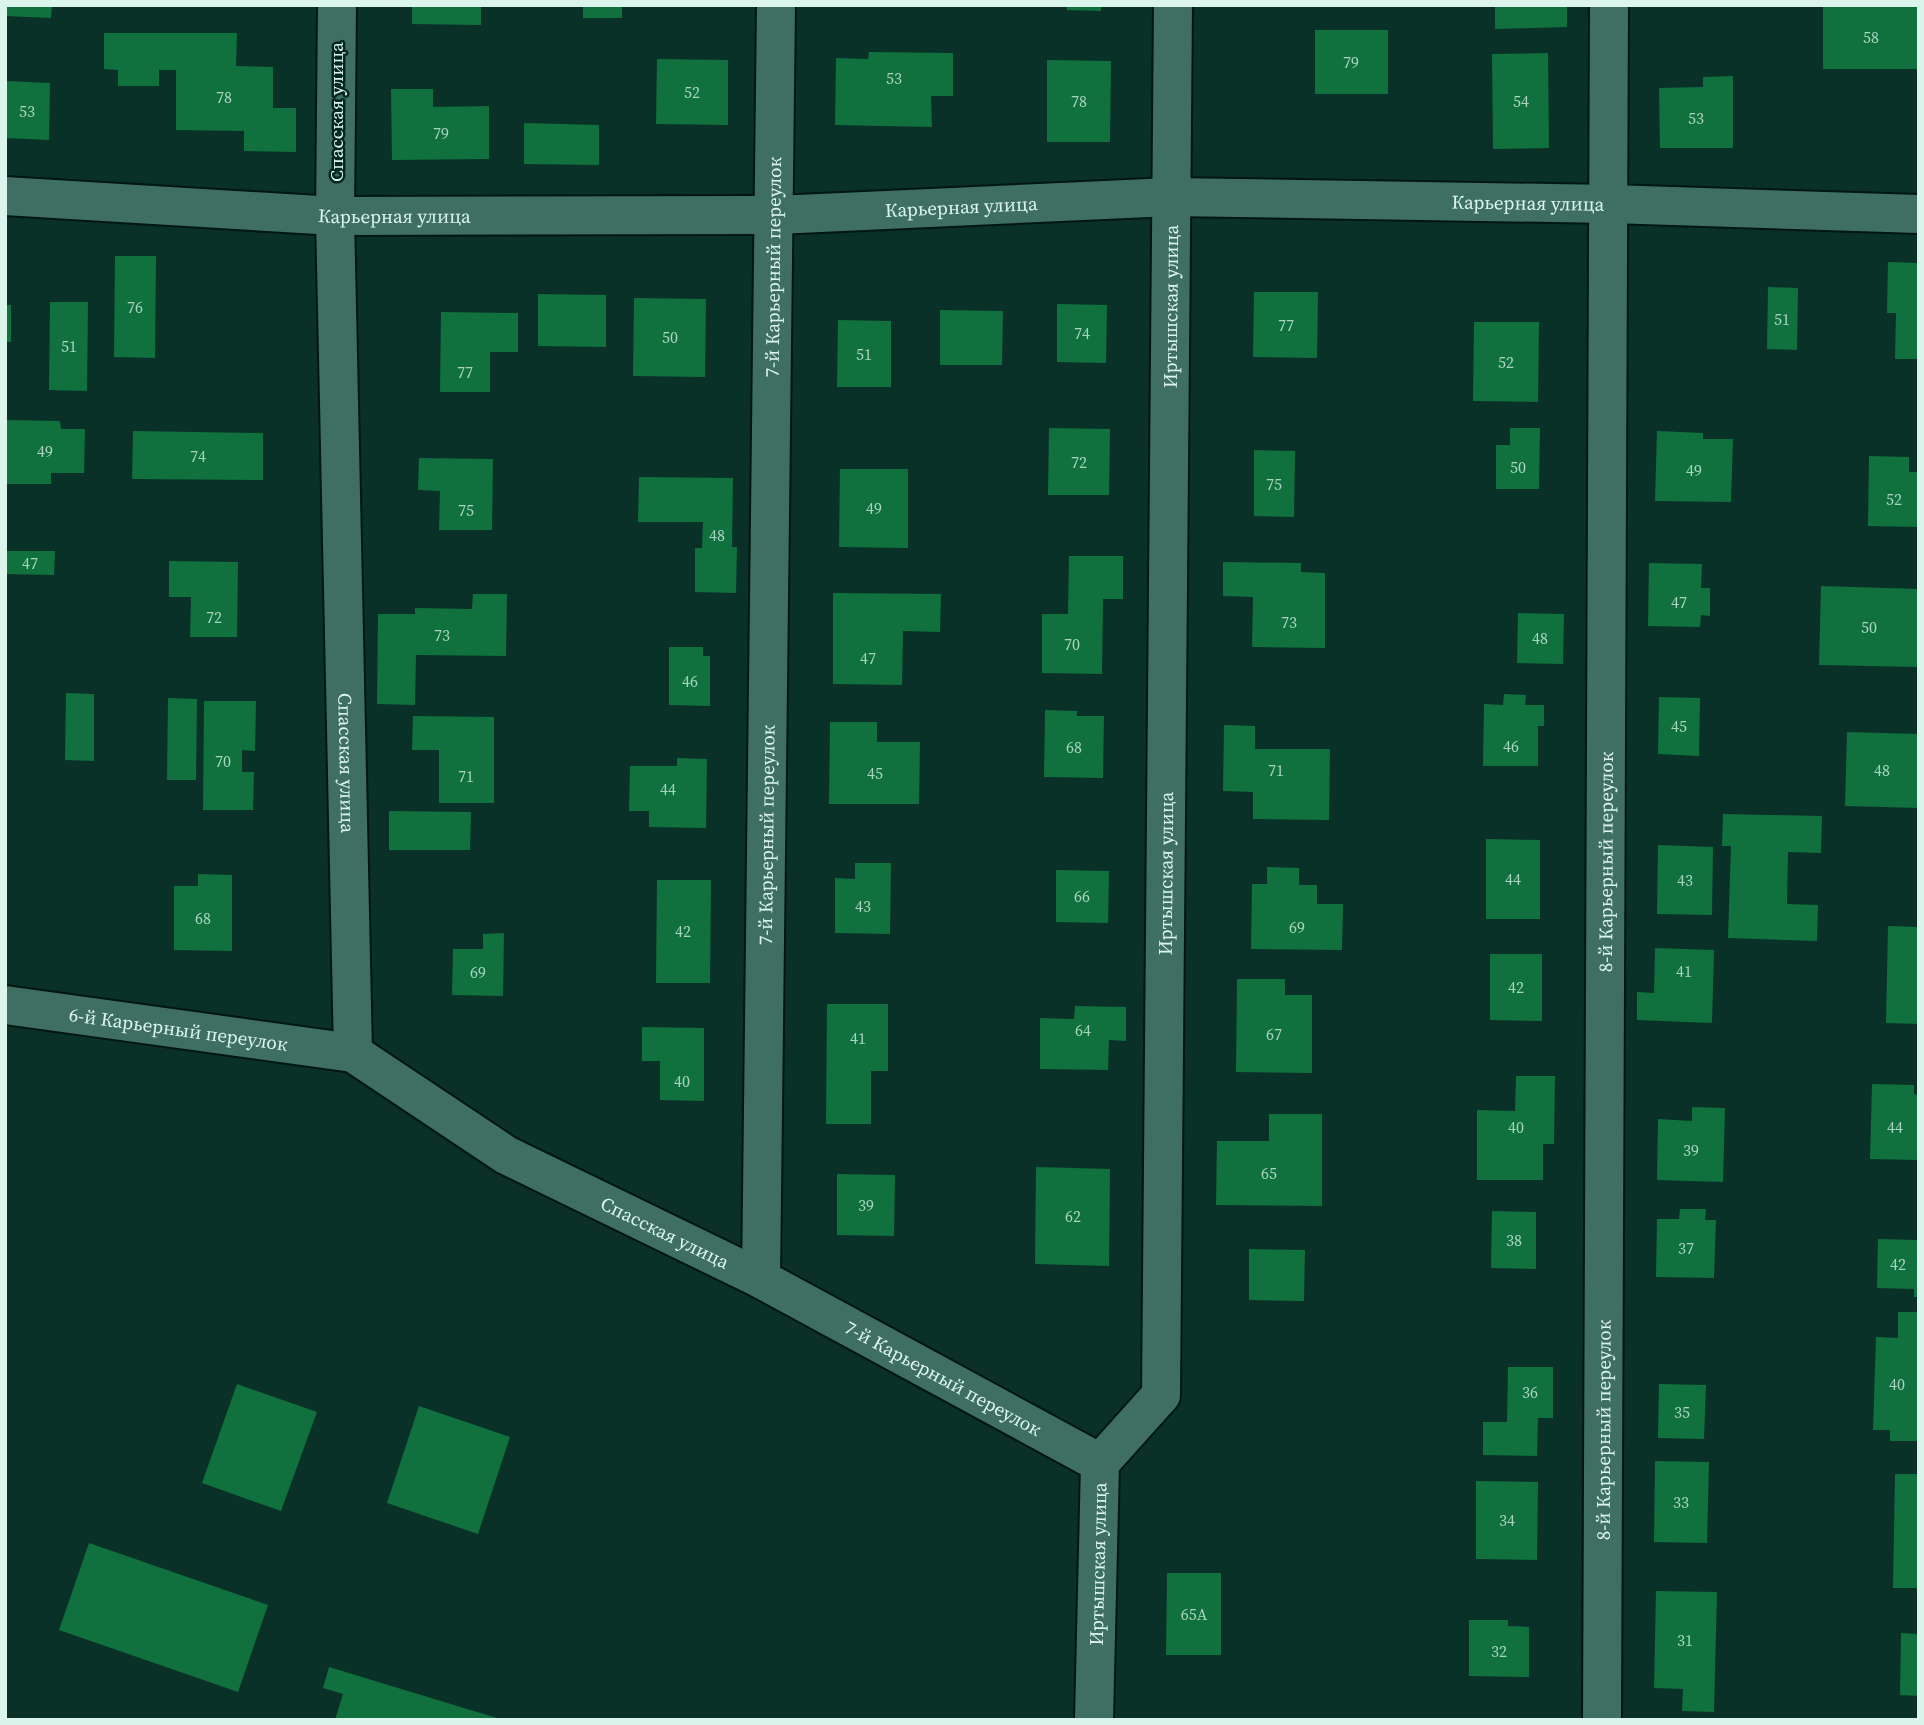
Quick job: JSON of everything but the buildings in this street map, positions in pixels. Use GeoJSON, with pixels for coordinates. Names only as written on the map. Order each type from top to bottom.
{"type":"FeatureCollection","features":[{"type":"Feature","properties":{"kind":"street","name":"Спасская улица"},"geometry":{"type":"LineString","coordinates":[[337,5],[335,216],[353,1053],[506,1155],[761,1279]]}},
{"type":"Feature","properties":{"kind":"street","name":"7-й Карьерный переулок"},"geometry":{"type":"LineString","coordinates":[[776,5],[776,215],[761,1279],[1100,1463]]}},
{"type":"Feature","properties":{"kind":"street","name":"Иртышская улица"},"geometry":{"type":"LineString","coordinates":[[1094,1720],[1100,1463],[1161,1395],[1173,5]]}},
{"type":"Feature","properties":{"kind":"street","name":"8-й Карьерный переулок"},"geometry":{"type":"LineString","coordinates":[[1602,1720],[1611,204],[1609,5]]}},
{"type":"Feature","properties":{"kind":"street","name":"Карьерная улица"},"geometry":{"type":"LineString","coordinates":[[5,196],[335,216],[776,215],[1171,197],[1611,204],[1919,214]]}},
{"type":"Feature","properties":{"kind":"street","name":"6-й Карьерный переулок"},"geometry":{"type":"LineString","coordinates":[[5,1005],[353,1053]]}}]}
